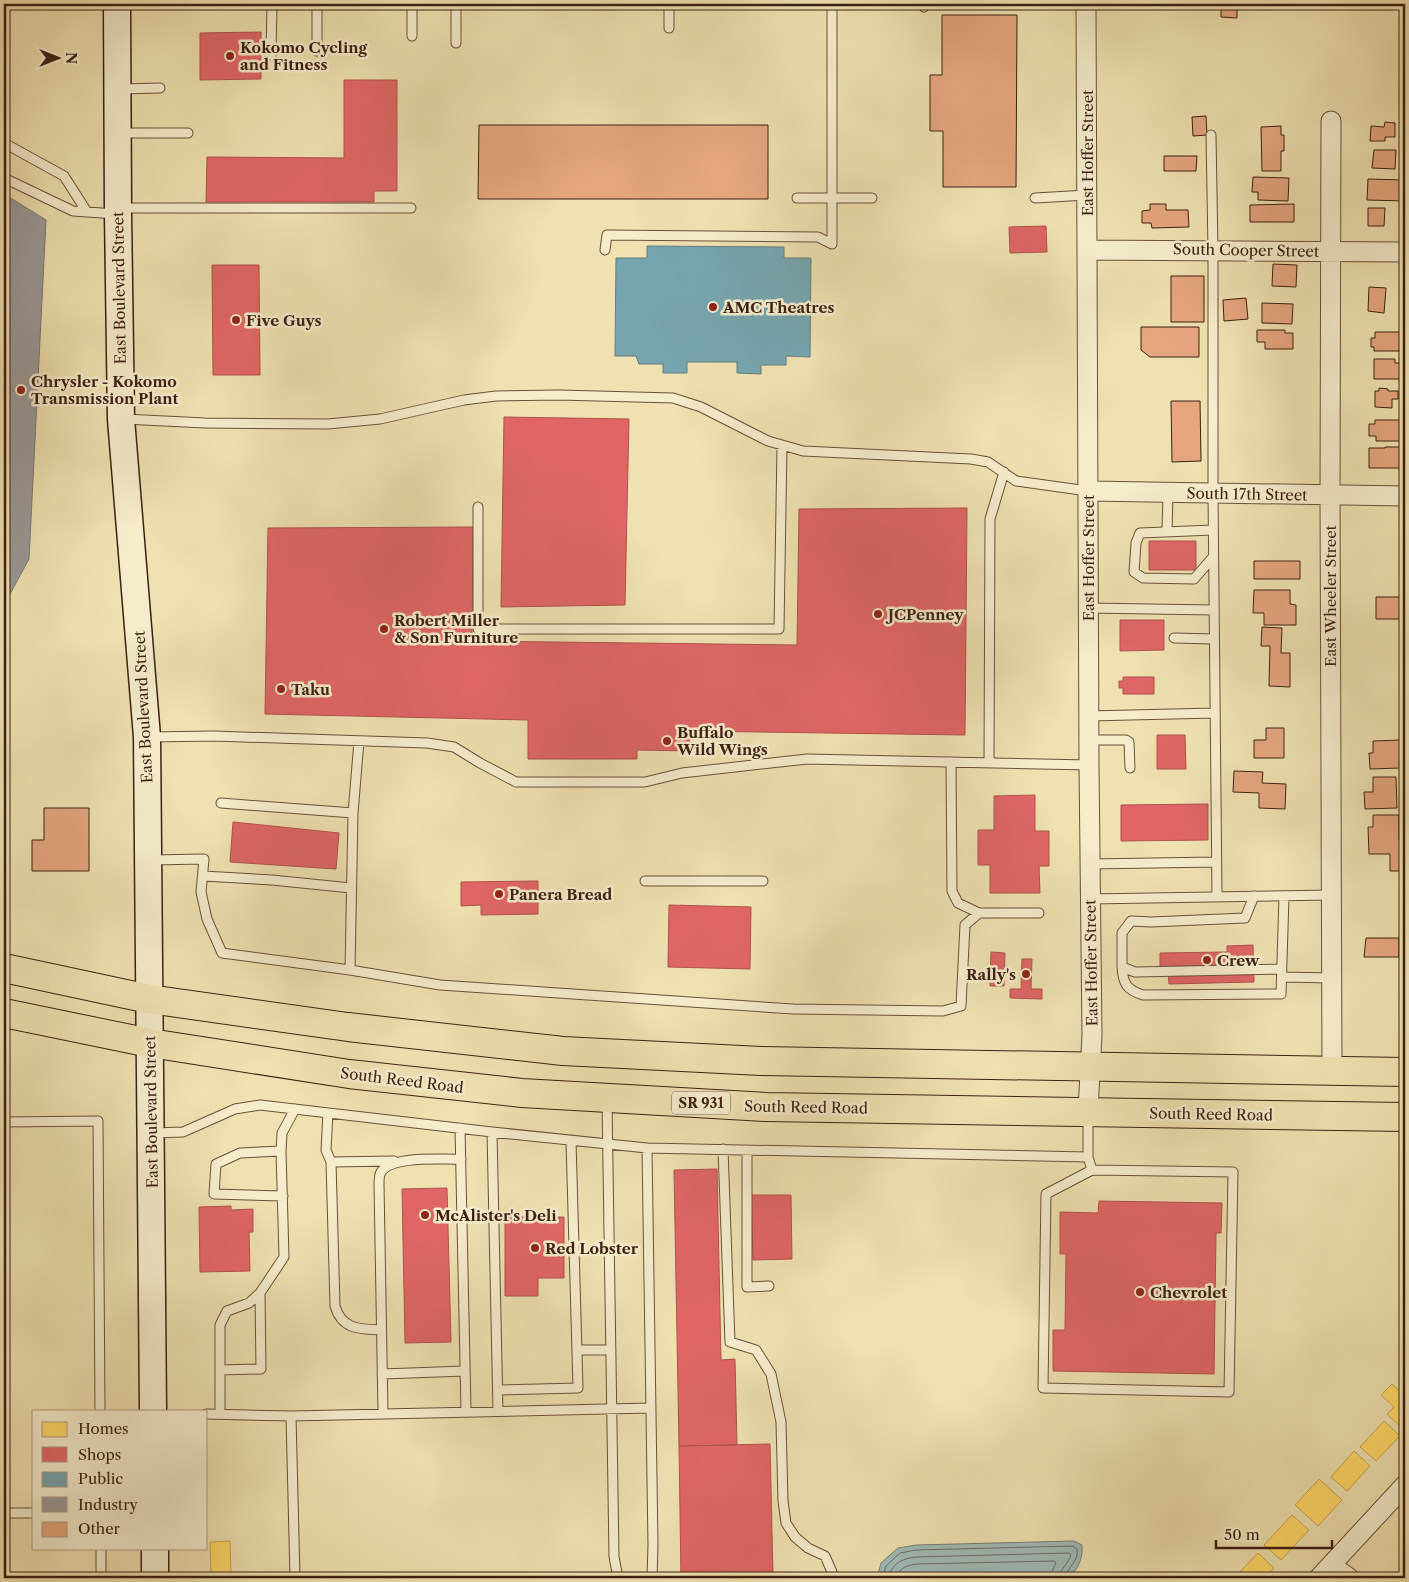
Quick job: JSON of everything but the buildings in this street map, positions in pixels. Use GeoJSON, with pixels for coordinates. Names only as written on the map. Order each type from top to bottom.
{"type":"FeatureCollection","features":[{"type":"Feature","properties":{"kind":"main road","name":"East Boulevard Street"},"geometry":{"type":"LineString","coordinates":[[117,4],[121,419],[147,737],[153,1410]]}},
{"type":"Feature","properties":{"kind":"main road"},"geometry":{"type":"LineString","coordinates":[[4,968],[150,999],[348,1027],[563,1051],[761,1061],[1405,1072]]}},
{"type":"Feature","properties":{"kind":"main road","name":"South Reed Road"},"geometry":{"type":"LineString","coordinates":[[4,1013],[150,1044],[349,1074],[522,1093],[766,1107],[1088,1111],[1405,1118]]}},
{"type":"Feature","properties":{"kind":"main road"},"geometry":{"type":"LineString","coordinates":[[155,1550],[155,1578]]}},
{"type":"Feature","properties":{"kind":"street","name":"East Hoffer Street"},"geometry":{"type":"LineString","coordinates":[[1086,4],[1088,764],[1091,1067],[1088,1111]]}},
{"type":"Feature","properties":{"kind":"street","name":"East Wheeler Street"},"geometry":{"type":"LineString","coordinates":[[1331,121],[1332,1071]]}},
{"type":"Feature","properties":{"kind":"street","name":"South Cooper Street"},"geometry":{"type":"LineString","coordinates":[[1087,250],[1405,252]]}},
{"type":"Feature","properties":{"kind":"street","name":"South 17th Street"},"geometry":{"type":"LineString","coordinates":[[1088,491],[1405,496]]}},
{"type":"Feature","properties":{"kind":"street"},"geometry":{"type":"LineString","coordinates":[[1349,1578],[1325,1572],[1405,1485]]}},
{"type":"Feature","properties":{"kind":"lane"},"geometry":{"type":"LineString","coordinates":[[271,55],[272,4]]}},
{"type":"Feature","properties":{"kind":"lane"},"geometry":{"type":"LineString","coordinates":[[317,4],[318,51]]}},
{"type":"Feature","properties":{"kind":"lane"},"geometry":{"type":"LineString","coordinates":[[412,4],[412,36]]}},
{"type":"Feature","properties":{"kind":"lane"},"geometry":{"type":"LineString","coordinates":[[456,4],[456,43]]}},
{"type":"Feature","properties":{"kind":"lane"},"geometry":{"type":"LineString","coordinates":[[670,4],[670,28]]}},
{"type":"Feature","properties":{"kind":"lane"},"geometry":{"type":"LineString","coordinates":[[604,250],[607,234],[818,237],[832,244],[832,4]]}},
{"type":"Feature","properties":{"kind":"lane"},"geometry":{"type":"LineString","coordinates":[[118,89],[160,88]]}},
{"type":"Feature","properties":{"kind":"lane"},"geometry":{"type":"LineString","coordinates":[[118,134],[188,133]]}},
{"type":"Feature","properties":{"kind":"lane"},"geometry":{"type":"LineString","coordinates":[[1211,135],[1213,250],[1212,494],[1217,896]]}},
{"type":"Feature","properties":{"kind":"lane"},"geometry":{"type":"LineString","coordinates":[[4,143],[64,176],[87,212]]}},
{"type":"Feature","properties":{"kind":"lane"},"geometry":{"type":"LineString","coordinates":[[4,178],[73,211],[411,208]]}},
{"type":"Feature","properties":{"kind":"lane"},"geometry":{"type":"LineString","coordinates":[[1035,198],[1087,195]]}},
{"type":"Feature","properties":{"kind":"lane"},"geometry":{"type":"LineString","coordinates":[[797,198],[872,198]]}},
{"type":"Feature","properties":{"kind":"lane"},"geometry":{"type":"LineString","coordinates":[[121,419],[205,423],[328,424],[380,419],[464,400],[496,396],[559,395],[673,398],[701,407],[768,441],[803,451],[971,459],[988,462],[1016,481],[1088,491]]}},
{"type":"Feature","properties":{"kind":"lane"},"geometry":{"type":"LineString","coordinates":[[478,507],[478,629],[779,629],[782,445]]}},
{"type":"Feature","properties":{"kind":"lane"},"geometry":{"type":"LineString","coordinates":[[989,762],[990,519],[1004,472]]}},
{"type":"Feature","properties":{"kind":"lane"},"geometry":{"type":"LineString","coordinates":[[1167,532],[1168,493]]}},
{"type":"Feature","properties":{"kind":"lane"},"geometry":{"type":"LineString","coordinates":[[1213,530],[1140,533],[1136,542],[1134,572],[1143,578],[1194,578],[1213,557]]}},
{"type":"Feature","properties":{"kind":"lane"},"geometry":{"type":"LineString","coordinates":[[1088,608],[1214,610]]}},
{"type":"Feature","properties":{"kind":"lane"},"geometry":{"type":"LineString","coordinates":[[1174,638],[1214,639]]}},
{"type":"Feature","properties":{"kind":"lane"},"geometry":{"type":"LineString","coordinates":[[1088,716],[1215,713]]}},
{"type":"Feature","properties":{"kind":"lane"},"geometry":{"type":"LineString","coordinates":[[147,737],[214,736],[427,743],[454,747],[516,782],[645,782],[682,774],[807,759],[1088,764]]}},
{"type":"Feature","properties":{"kind":"lane"},"geometry":{"type":"LineString","coordinates":[[1089,740],[1126,740],[1130,742],[1130,768]]}},
{"type":"Feature","properties":{"kind":"lane"},"geometry":{"type":"LineString","coordinates":[[350,970],[353,813],[359,741]]}},
{"type":"Feature","properties":{"kind":"lane"},"geometry":{"type":"LineString","coordinates":[[951,762],[952,891],[958,903],[978,913],[1039,913]]}},
{"type":"Feature","properties":{"kind":"lane"},"geometry":{"type":"LineString","coordinates":[[221,803],[353,813]]}},
{"type":"Feature","properties":{"kind":"lane"},"geometry":{"type":"LineString","coordinates":[[148,860],[204,859],[201,892],[208,919],[222,953],[350,970],[440,985],[793,1009],[943,1011],[962,1006],[965,926],[978,913]]}},
{"type":"Feature","properties":{"kind":"lane"},"geometry":{"type":"LineString","coordinates":[[1090,864],[1216,862]]}},
{"type":"Feature","properties":{"kind":"lane"},"geometry":{"type":"LineString","coordinates":[[202,876],[272,880],[351,888]]}},
{"type":"Feature","properties":{"kind":"lane"},"geometry":{"type":"LineString","coordinates":[[645,881],[764,881]]}},
{"type":"Feature","properties":{"kind":"lane"},"geometry":{"type":"LineString","coordinates":[[1090,899],[1331,895]]}},
{"type":"Feature","properties":{"kind":"lane"},"geometry":{"type":"LineString","coordinates":[[1254,896],[1245,918],[1151,922],[1131,921],[1122,933],[1122,980],[1132,992],[1143,995],[1281,994],[1284,896]]}},
{"type":"Feature","properties":{"kind":"lane"},"geometry":{"type":"LineString","coordinates":[[1122,967],[1135,972],[1282,973],[1332,978]]}},
{"type":"Feature","properties":{"kind":"lane"},"geometry":{"type":"LineString","coordinates":[[607,1098],[614,1557],[618,1578]]}},
{"type":"Feature","properties":{"kind":"lane"},"geometry":{"type":"LineString","coordinates":[[151,1134],[183,1132],[235,1109],[260,1105],[647,1148],[1088,1157]]}},
{"type":"Feature","properties":{"kind":"lane"},"geometry":{"type":"LineString","coordinates":[[220,1414],[220,1325],[227,1311],[249,1303],[260,1293],[284,1257],[282,1133],[295,1108]]}},
{"type":"Feature","properties":{"kind":"lane"},"geometry":{"type":"LineString","coordinates":[[1088,1111],[1088,1157],[1092,1170]]}},
{"type":"Feature","properties":{"kind":"lane"},"geometry":{"type":"LineString","coordinates":[[328,1113],[326,1150],[331,1162],[334,1306],[337,1316],[346,1324],[359,1329],[381,1330]]}},
{"type":"Feature","properties":{"kind":"lane"},"geometry":{"type":"LineString","coordinates":[[4,1122],[98,1121],[100,1410]]}},
{"type":"Feature","properties":{"kind":"lane"},"geometry":{"type":"LineString","coordinates":[[460,1128],[466,1411]]}},
{"type":"Feature","properties":{"kind":"lane"},"geometry":{"type":"LineString","coordinates":[[492,1132],[498,1411]]}},
{"type":"Feature","properties":{"kind":"lane"},"geometry":{"type":"LineString","coordinates":[[498,1390],[578,1388],[571,1141]]}},
{"type":"Feature","properties":{"kind":"lane"},"geometry":{"type":"LineString","coordinates":[[647,1148],[652,1578]]}},
{"type":"Feature","properties":{"kind":"lane"},"geometry":{"type":"LineString","coordinates":[[723,1150],[730,1342],[756,1350],[771,1374],[781,1422],[783,1501],[786,1523],[795,1537],[808,1548],[824,1556],[832,1572],[832,1578]]}},
{"type":"Feature","properties":{"kind":"lane"},"geometry":{"type":"LineString","coordinates":[[747,1150],[747,1287],[769,1286]]}},
{"type":"Feature","properties":{"kind":"lane"},"geometry":{"type":"LineString","coordinates":[[281,1151],[240,1153],[216,1164],[214,1194],[283,1196]]}},
{"type":"Feature","properties":{"kind":"lane"},"geometry":{"type":"LineString","coordinates":[[331,1162],[461,1159]]}},
{"type":"Feature","properties":{"kind":"lane"},"geometry":{"type":"LineString","coordinates":[[383,1413],[379,1184],[380,1173],[387,1166],[399,1161]]}},
{"type":"Feature","properties":{"kind":"lane"},"geometry":{"type":"LineString","coordinates":[[1092,1170],[1233,1172],[1229,1392],[1043,1388],[1046,1194],[1092,1170]]}},
{"type":"Feature","properties":{"kind":"lane"},"geometry":{"type":"LineString","coordinates":[[220,1370],[261,1369],[260,1293]]}},
{"type":"Feature","properties":{"kind":"lane"},"geometry":{"type":"LineString","coordinates":[[576,1350],[611,1350]]}},
{"type":"Feature","properties":{"kind":"lane"},"geometry":{"type":"LineString","coordinates":[[382,1374],[465,1372]]}},
{"type":"Feature","properties":{"kind":"lane"},"geometry":{"type":"LineString","coordinates":[[208,1414],[291,1416],[651,1408]]}},
{"type":"Feature","properties":{"kind":"lane"},"geometry":{"type":"LineString","coordinates":[[291,1416],[295,1578]]}},
{"type":"Feature","properties":{"kind":"lane"},"geometry":{"type":"LineString","coordinates":[[4,1513],[32,1513]]}},
{"type":"Feature","properties":{"kind":"lane"},"geometry":{"type":"LineString","coordinates":[[101,1550],[101,1578]]}},
{"type":"Feature","properties":{"kind":"water"},"geometry":{"type":"Polygon","coordinates":[[[1074,1541],[1082,1545],[1082,1555],[1077,1567],[1069,1578],[877,1578],[881,1563],[898,1548],[916,1545],[1074,1541]]]}},
{"type":"Feature","properties":{"kind":"place","name":"Kokomo Cycling and Fitness"},"geometry":{"type":"Point","coordinates":[230,56]}},
{"type":"Feature","properties":{"kind":"place","name":"AMC Theatres"},"geometry":{"type":"Point","coordinates":[713,307]}},
{"type":"Feature","properties":{"kind":"place","name":"Five Guys"},"geometry":{"type":"Point","coordinates":[236,320]}},
{"type":"Feature","properties":{"kind":"place","name":"Chrysler - Kokomo Transmission Plant"},"geometry":{"type":"Point","coordinates":[21,390]}},
{"type":"Feature","properties":{"kind":"place","name":"JCPenney"},"geometry":{"type":"Point","coordinates":[878,614]}},
{"type":"Feature","properties":{"kind":"place","name":"Robert Miller & Son Furniture"},"geometry":{"type":"Point","coordinates":[384,629]}},
{"type":"Feature","properties":{"kind":"place","name":"Taku"},"geometry":{"type":"Point","coordinates":[281,689]}},
{"type":"Feature","properties":{"kind":"place","name":"Buffalo Wild Wings"},"geometry":{"type":"Point","coordinates":[667,741]}},
{"type":"Feature","properties":{"kind":"place","name":"Panera Bread"},"geometry":{"type":"Point","coordinates":[499,894]}},
{"type":"Feature","properties":{"kind":"place","name":"Crew"},"geometry":{"type":"Point","coordinates":[1207,960]}},
{"type":"Feature","properties":{"kind":"place","name":"Rally's"},"geometry":{"type":"Point","coordinates":[1026,974]}},
{"type":"Feature","properties":{"kind":"place","name":"McAlister's Deli"},"geometry":{"type":"Point","coordinates":[425,1215]}},
{"type":"Feature","properties":{"kind":"place","name":"Red Lobster"},"geometry":{"type":"Point","coordinates":[535,1248]}},
{"type":"Feature","properties":{"kind":"place","name":"Chevrolet"},"geometry":{"type":"Point","coordinates":[1140,1292]}}]}
